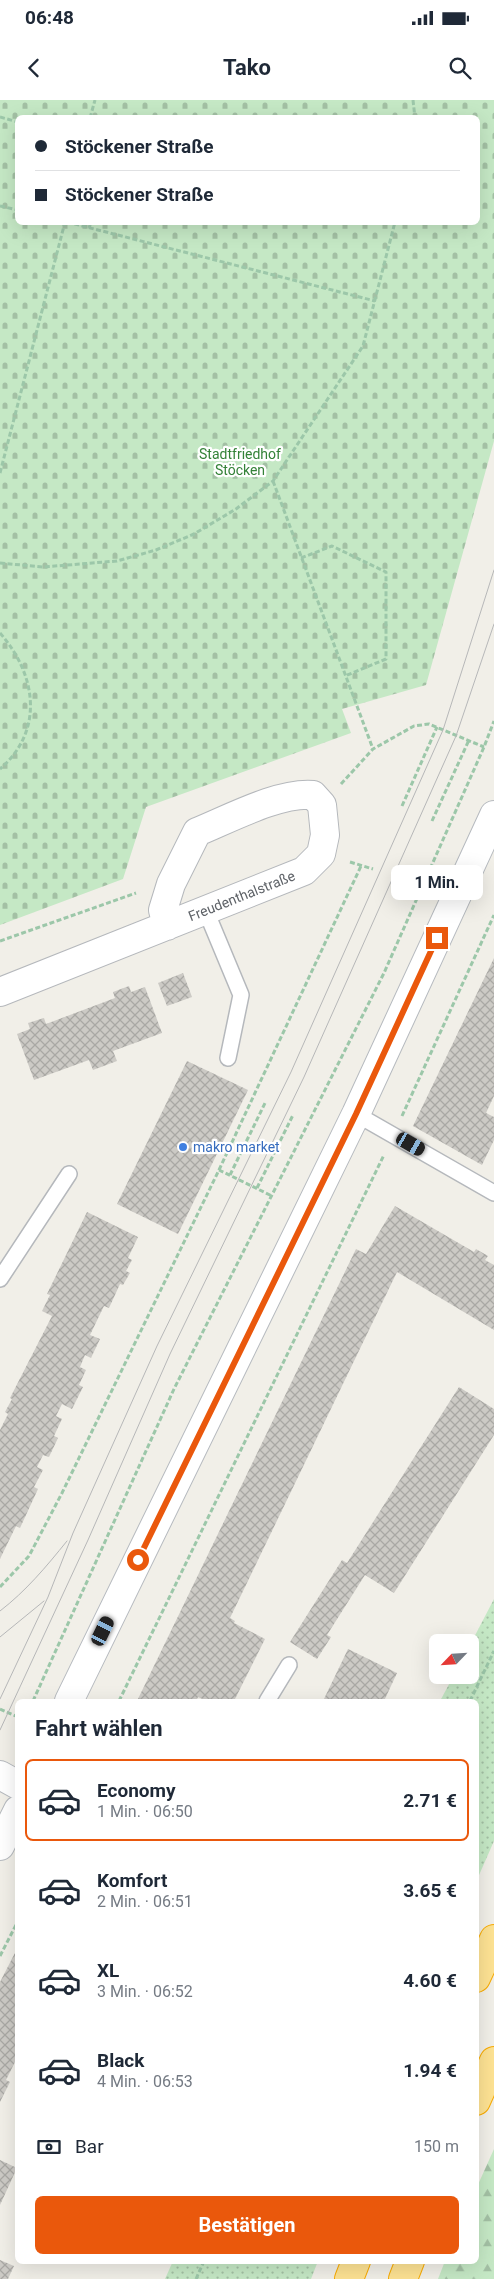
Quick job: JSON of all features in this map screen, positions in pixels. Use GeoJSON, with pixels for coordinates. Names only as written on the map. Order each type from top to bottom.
{"type":"FeatureCollection","features":[{"type":"Feature","properties":{"kind":"highway"},"geometry":{"type":"LineString","coordinates":[[479,1972],[494,1939]]}},
{"type":"Feature","properties":{"kind":"highway"},"geometry":{"type":"LineString","coordinates":[[479,2094],[494,2061]]}},
{"type":"Feature","properties":{"kind":"highway"},"geometry":{"type":"LineString","coordinates":[[349,2279],[355,2264]]}},
{"type":"Feature","properties":{"kind":"highway"},"geometry":{"type":"LineString","coordinates":[[402,2279],[409,2264]]}},
{"type":"Feature","properties":{"kind":"street"},"geometry":{"type":"LineString","coordinates":[[167,926],[162,910],[171,884],[197,832],[280,798],[302,794],[313,795],[322,805]]}},
{"type":"Feature","properties":{"kind":"street","name":"Freudenthalstraße"},"geometry":{"type":"LineString","coordinates":[[0,992],[304,871],[321,854],[325,836],[322,805]]}},
{"type":"Feature","properties":{"kind":"street"},"geometry":{"type":"LineString","coordinates":[[70,1699],[356,1114],[494,815]]}},
{"type":"Feature","properties":{"kind":"street"},"geometry":{"type":"LineString","coordinates":[[0,1775],[15,1783]]}},
{"type":"Feature","properties":{"kind":"street"},"geometry":{"type":"LineString","coordinates":[[0,1846],[15,1816]]}},
{"type":"Feature","properties":{"kind":"lane"},"geometry":{"type":"LineString","coordinates":[[206,911],[241,996],[228,1058]]}},
{"type":"Feature","properties":{"kind":"lane"},"geometry":{"type":"LineString","coordinates":[[356,1114],[494,1192]]}},
{"type":"Feature","properties":{"kind":"lane"},"geometry":{"type":"LineString","coordinates":[[0,1279],[69,1174]]}},
{"type":"Feature","properties":{"kind":"lane"},"geometry":{"type":"LineString","coordinates":[[268,1699],[289,1665]]}},
{"type":"Feature","properties":{"kind":"path"},"geometry":{"type":"LineString","coordinates":[[91,115],[95,100]]}},
{"type":"Feature","properties":{"kind":"path"},"geometry":{"type":"LineString","coordinates":[[413,100],[415,115]]}},
{"type":"Feature","properties":{"kind":"path"},"geometry":{"type":"LineString","coordinates":[[0,117],[15,121]]}},
{"type":"Feature","properties":{"kind":"path"},"geometry":{"type":"LineString","coordinates":[[0,206],[15,209]]}},
{"type":"Feature","properties":{"kind":"path"},"geometry":{"type":"LineString","coordinates":[[0,473],[65,225]]}},
{"type":"Feature","properties":{"kind":"path"},"geometry":{"type":"LineString","coordinates":[[78,225],[375,301]]}},
{"type":"Feature","properties":{"kind":"path"},"geometry":{"type":"LineString","coordinates":[[0,562],[43,567],[117,561],[156,550],[202,529],[236,509],[273,481],[363,346],[394,225]]}},
{"type":"Feature","properties":{"kind":"path"},"geometry":{"type":"LineString","coordinates":[[273,481],[373,749]]}},
{"type":"Feature","properties":{"kind":"path"},"geometry":{"type":"LineString","coordinates":[[302,558],[332,546],[386,572],[386,659],[345,676]]}},
{"type":"Feature","properties":{"kind":"path"},"geometry":{"type":"LineString","coordinates":[[0,633],[13,648],[23,666],[29,686],[30,706],[27,726],[19,746],[0,770]]}},
{"type":"Feature","properties":{"kind":"path"},"geometry":{"type":"LineString","coordinates":[[33,1699],[174,1390],[384,973],[494,721]]}},
{"type":"Feature","properties":{"kind":"path"},"geometry":{"type":"LineString","coordinates":[[322,805],[373,749],[414,726],[428,724],[484,747]]}},
{"type":"Feature","properties":{"kind":"path"},"geometry":{"type":"LineString","coordinates":[[402,806],[437,727]]}},
{"type":"Feature","properties":{"kind":"path"},"geometry":{"type":"LineString","coordinates":[[432,821],[469,740]]}},
{"type":"Feature","properties":{"kind":"path"},"geometry":{"type":"LineString","coordinates":[[0,1587],[29,1556],[58,1501],[219,1170],[361,866]]}},
{"type":"Feature","properties":{"kind":"path"},"geometry":{"type":"LineString","coordinates":[[0,941],[117,899],[171,884]]}},
{"type":"Feature","properties":{"kind":"path"},"geometry":{"type":"LineString","coordinates":[[120,1699],[394,1134],[494,915]]}},
{"type":"Feature","properties":{"kind":"path"},"geometry":{"type":"LineString","coordinates":[[230,1175],[265,1103]]}},
{"type":"Feature","properties":{"kind":"path"},"geometry":{"type":"LineString","coordinates":[[257,1188],[293,1115]]}},
{"type":"Feature","properties":{"kind":"path"},"geometry":{"type":"LineString","coordinates":[[219,1170],[272,1196]]}},
{"type":"Feature","properties":{"kind":"path"},"geometry":{"type":"LineString","coordinates":[[471,1699],[494,1651]]}},
{"type":"Feature","properties":{"kind":"path"},"geometry":{"type":"LineString","coordinates":[[0,1709],[15,1716]]}},
{"type":"Feature","properties":{"kind":"path"},"geometry":{"type":"LineString","coordinates":[[0,1956],[15,1927]]}},
{"type":"Feature","properties":{"kind":"path"},"geometry":{"type":"LineString","coordinates":[[196,2279],[203,2264]]}},
{"type":"Feature","properties":{"kind":"green space","name":"Stadtfriedhof Stöcken"},"geometry":{"type":"Polygon","coordinates":[[[0,100],[494,100],[494,441],[426,685],[342,709],[351,733],[146,807],[123,879],[0,925],[0,100]]]}},
{"type":"Feature","properties":{"kind":"green space"},"geometry":{"type":"Polygon","coordinates":[[[494,1599],[494,1841],[479,1875],[479,1699],[441,1699],[449,1684],[479,1684],[479,1634],[476,1634],[494,1599]]]}},
{"type":"Feature","properties":{"kind":"green space"},"geometry":{"type":"Polygon","coordinates":[[[494,2149],[494,2279],[438,2279],[444,2264],[479,2264],[479,2182],[494,2149]]]}},
{"type":"Feature","properties":{"kind":"green space"},"geometry":{"type":"Polygon","coordinates":[[[172,2264],[317,2264],[311,2279],[165,2279],[172,2264]]]}},
{"type":"Feature","properties":{"kind":"building"},"geometry":{"type":"Polygon","coordinates":[[[494,958],[494,1096],[486,1113],[494,1117],[494,1140],[482,1165],[413,1126],[494,958]]]}},
{"type":"Feature","properties":{"kind":"building"},"geometry":{"type":"Polygon","coordinates":[[[183,973],[192,997],[167,1006],[158,983],[183,973]]]}},
{"type":"Feature","properties":{"kind":"building"},"geometry":{"type":"Polygon","coordinates":[[[129,986],[131,992],[145,987],[162,1033],[113,1051],[117,1061],[93,1070],[89,1060],[34,1080],[17,1034],[30,1029],[28,1023],[44,1018],[46,1024],[115,998],[113,992],[129,986]]]}},
{"type":"Feature","properties":{"kind":"building","name":"makro market"},"geometry":{"type":"Polygon","coordinates":[[[187,1061],[248,1090],[178,1234],[117,1204],[187,1061]]]}},
{"type":"Feature","properties":{"kind":"building"},"geometry":{"type":"Polygon","coordinates":[[[395,1206],[474,1252],[476,1249],[488,1256],[485,1260],[494,1265],[494,1330],[397,1272],[230,1618],[235,1621],[234,1623],[265,1639],[235,1699],[202,1699],[198,1697],[197,1699],[138,1699],[356,1249],[366,1254],[395,1206]]]}},
{"type":"Feature","properties":{"kind":"building"},"geometry":{"type":"Polygon","coordinates":[[[87,1212],[138,1237],[128,1258],[132,1260],[126,1271],[130,1273],[123,1285],[120,1284],[109,1308],[104,1306],[90,1335],[100,1339],[91,1358],[85,1355],[80,1367],[86,1370],[79,1385],[83,1387],[72,1409],[62,1404],[56,1416],[62,1419],[54,1436],[58,1438],[49,1457],[43,1455],[37,1467],[43,1470],[34,1487],[38,1489],[20,1528],[16,1526],[0,1559],[0,1430],[8,1414],[5,1412],[12,1399],[10,1398],[52,1316],[42,1311],[50,1295],[47,1294],[87,1212]]]}},
{"type":"Feature","properties":{"kind":"building"},"geometry":{"type":"Polygon","coordinates":[[[459,1387],[494,1409],[494,1435],[394,1593],[365,1575],[327,1635],[331,1637],[317,1659],[290,1642],[342,1560],[347,1563],[459,1387]]]}},
{"type":"Feature","properties":{"kind":"building"},"geometry":{"type":"Polygon","coordinates":[[[348,1649],[397,1673],[385,1699],[324,1699],[348,1649]]]}},
{"type":"Feature","properties":{"kind":"building"},"geometry":{"type":"Polygon","coordinates":[[[15,1953],[15,2062],[6,2080],[10,2082],[0,2102],[0,1982],[15,1953]]]}},
{"type":"Feature","properties":{"kind":"building"},"geometry":{"type":"Polygon","coordinates":[[[0,2160],[15,2167],[15,2172],[0,2205],[0,2160]]]}},
{"type":"Feature","properties":{"kind":"building"},"geometry":{"type":"Polygon","coordinates":[[[0,2260],[14,2266],[8,2279],[0,2279],[0,2260]]]}},
{"type":"Feature","properties":{"kind":"tram line"},"geometry":{"type":"LineString","coordinates":[[0,1699],[48,1597],[73,1533],[157,1346],[291,1072],[443,730],[494,570]]}},
{"type":"Feature","properties":{"kind":"tram line"},"geometry":{"type":"LineString","coordinates":[[0,1730],[88,1540],[170,1354],[304,1077],[456,736],[494,624]]}},
{"type":"Feature","properties":{"kind":"tram line"},"geometry":{"type":"LineString","coordinates":[[0,1611],[27,1587],[67,1541]]}},
{"type":"Feature","properties":{"kind":"tram line"},"geometry":{"type":"LineString","coordinates":[[0,1637],[44,1601]]}},
{"type":"Feature","properties":{"kind":"place","name":"makro market"},"geometry":{"type":"Point","coordinates":[183,1147]}},
{"type":"Feature","properties":{"kind":"route"},"geometry":{"type":"LineString","coordinates":[[138,1560],[356,1114],[437,938]]}}]}
